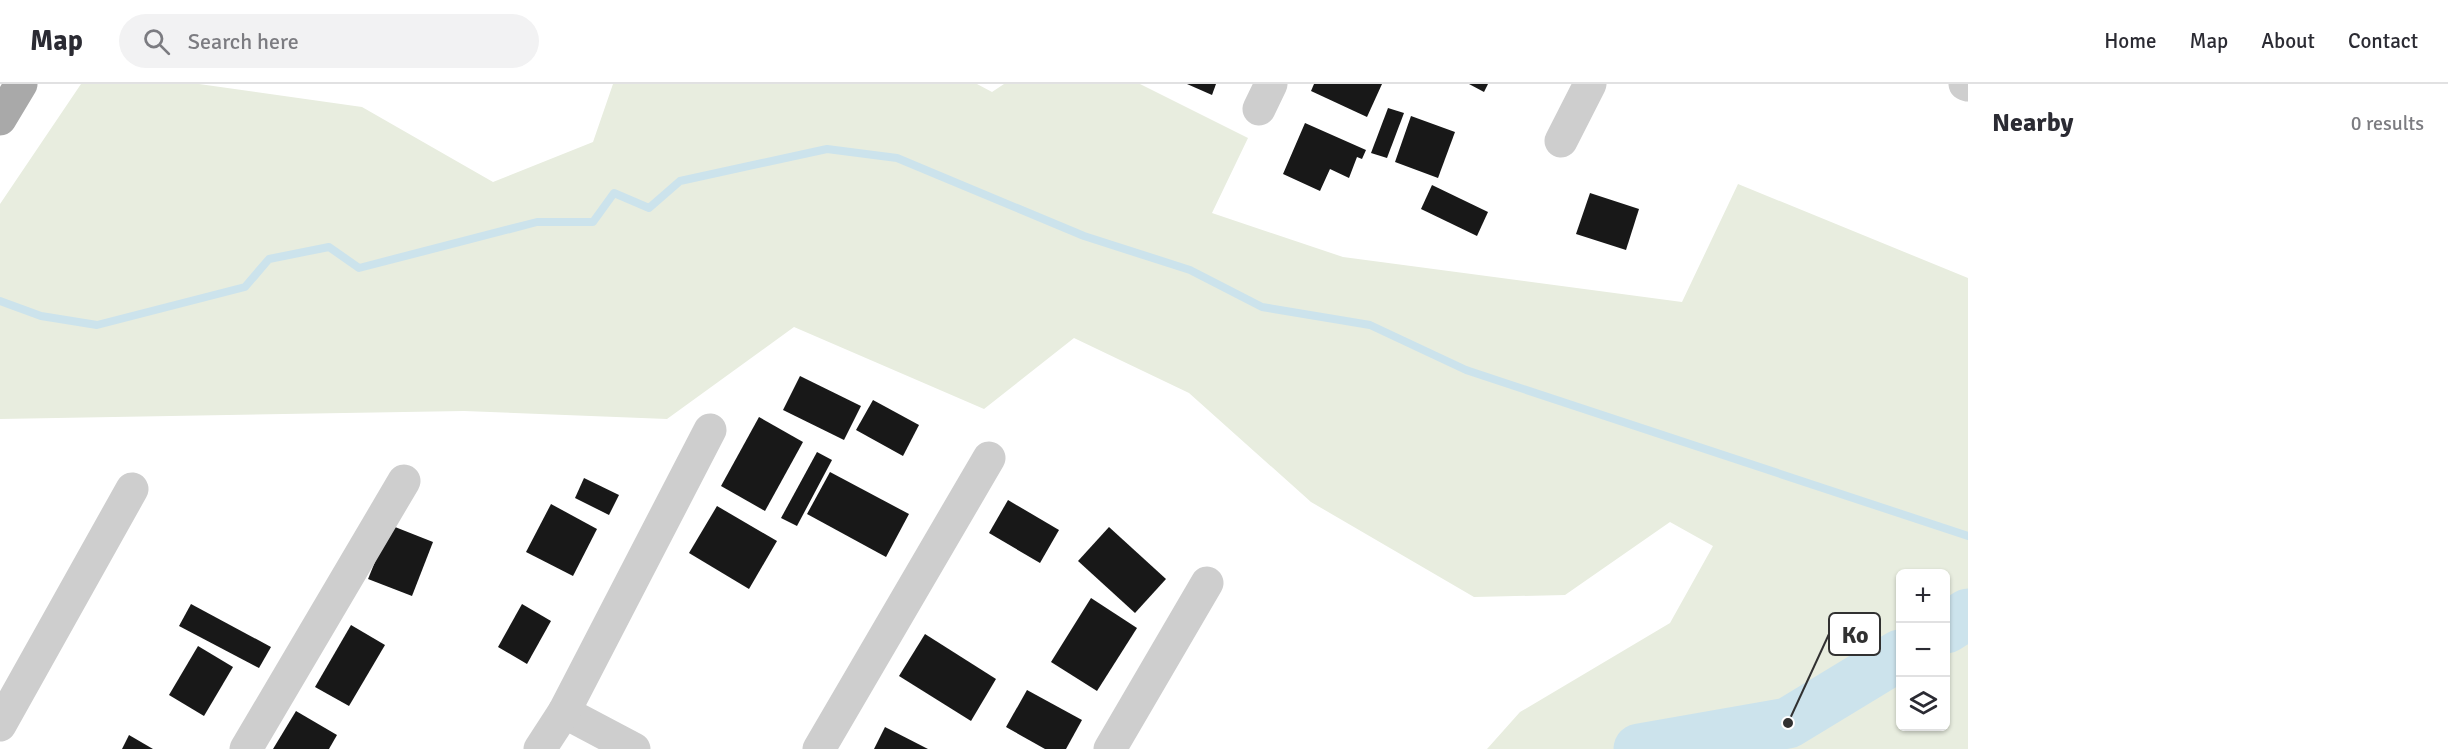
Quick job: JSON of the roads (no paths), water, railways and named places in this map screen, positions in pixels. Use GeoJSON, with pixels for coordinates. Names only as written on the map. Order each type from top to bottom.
{"type":"FeatureCollection","features":[{"type":"Feature","properties":{"kind":"main road"},"geometry":{"type":"LineString","coordinates":[[0,119],[21,84]]}},
{"type":"Feature","properties":{"kind":"street"},"geometry":{"type":"LineString","coordinates":[[1561,141],[1590,84]]}},
{"type":"Feature","properties":{"kind":"street"},"geometry":{"type":"LineString","coordinates":[[540,749],[564,711],[710,430]]}},
{"type":"Feature","properties":{"kind":"street"},"geometry":{"type":"LineString","coordinates":[[819,749],[989,458]]}},
{"type":"Feature","properties":{"kind":"street"},"geometry":{"type":"LineString","coordinates":[[246,749],[404,481]]}},
{"type":"Feature","properties":{"kind":"street"},"geometry":{"type":"LineString","coordinates":[[0,725],[132,489]]}},
{"type":"Feature","properties":{"kind":"street"},"geometry":{"type":"LineString","coordinates":[[1110,749],[1207,583]]}},
{"type":"Feature","properties":{"kind":"street"},"geometry":{"type":"LineString","coordinates":[[564,711],[634,749]]}},
{"type":"Feature","properties":{"kind":"waterway"},"geometry":{"type":"LineString","coordinates":[[0,301],[41,316],[97,325],[245,287],[269,259],[329,247],[359,268],[537,222],[593,222],[614,193],[649,208],[680,181],[827,149],[897,158],[1084,236],[1190,270],[1262,307],[1370,325],[1466,370],[1968,536]]}},
{"type":"Feature","properties":{"kind":"waterway"},"geometry":{"type":"LineString","coordinates":[[1950,625],[1968,614]]}},
{"type":"Feature","properties":{"kind":"waterway"},"geometry":{"type":"LineString","coordinates":[[1639,749],[1788,723],[1896,657]]}},
{"type":"Feature","properties":{"kind":"place","name":"Ko"},"geometry":{"type":"Point","coordinates":[1788,723]}}]}
